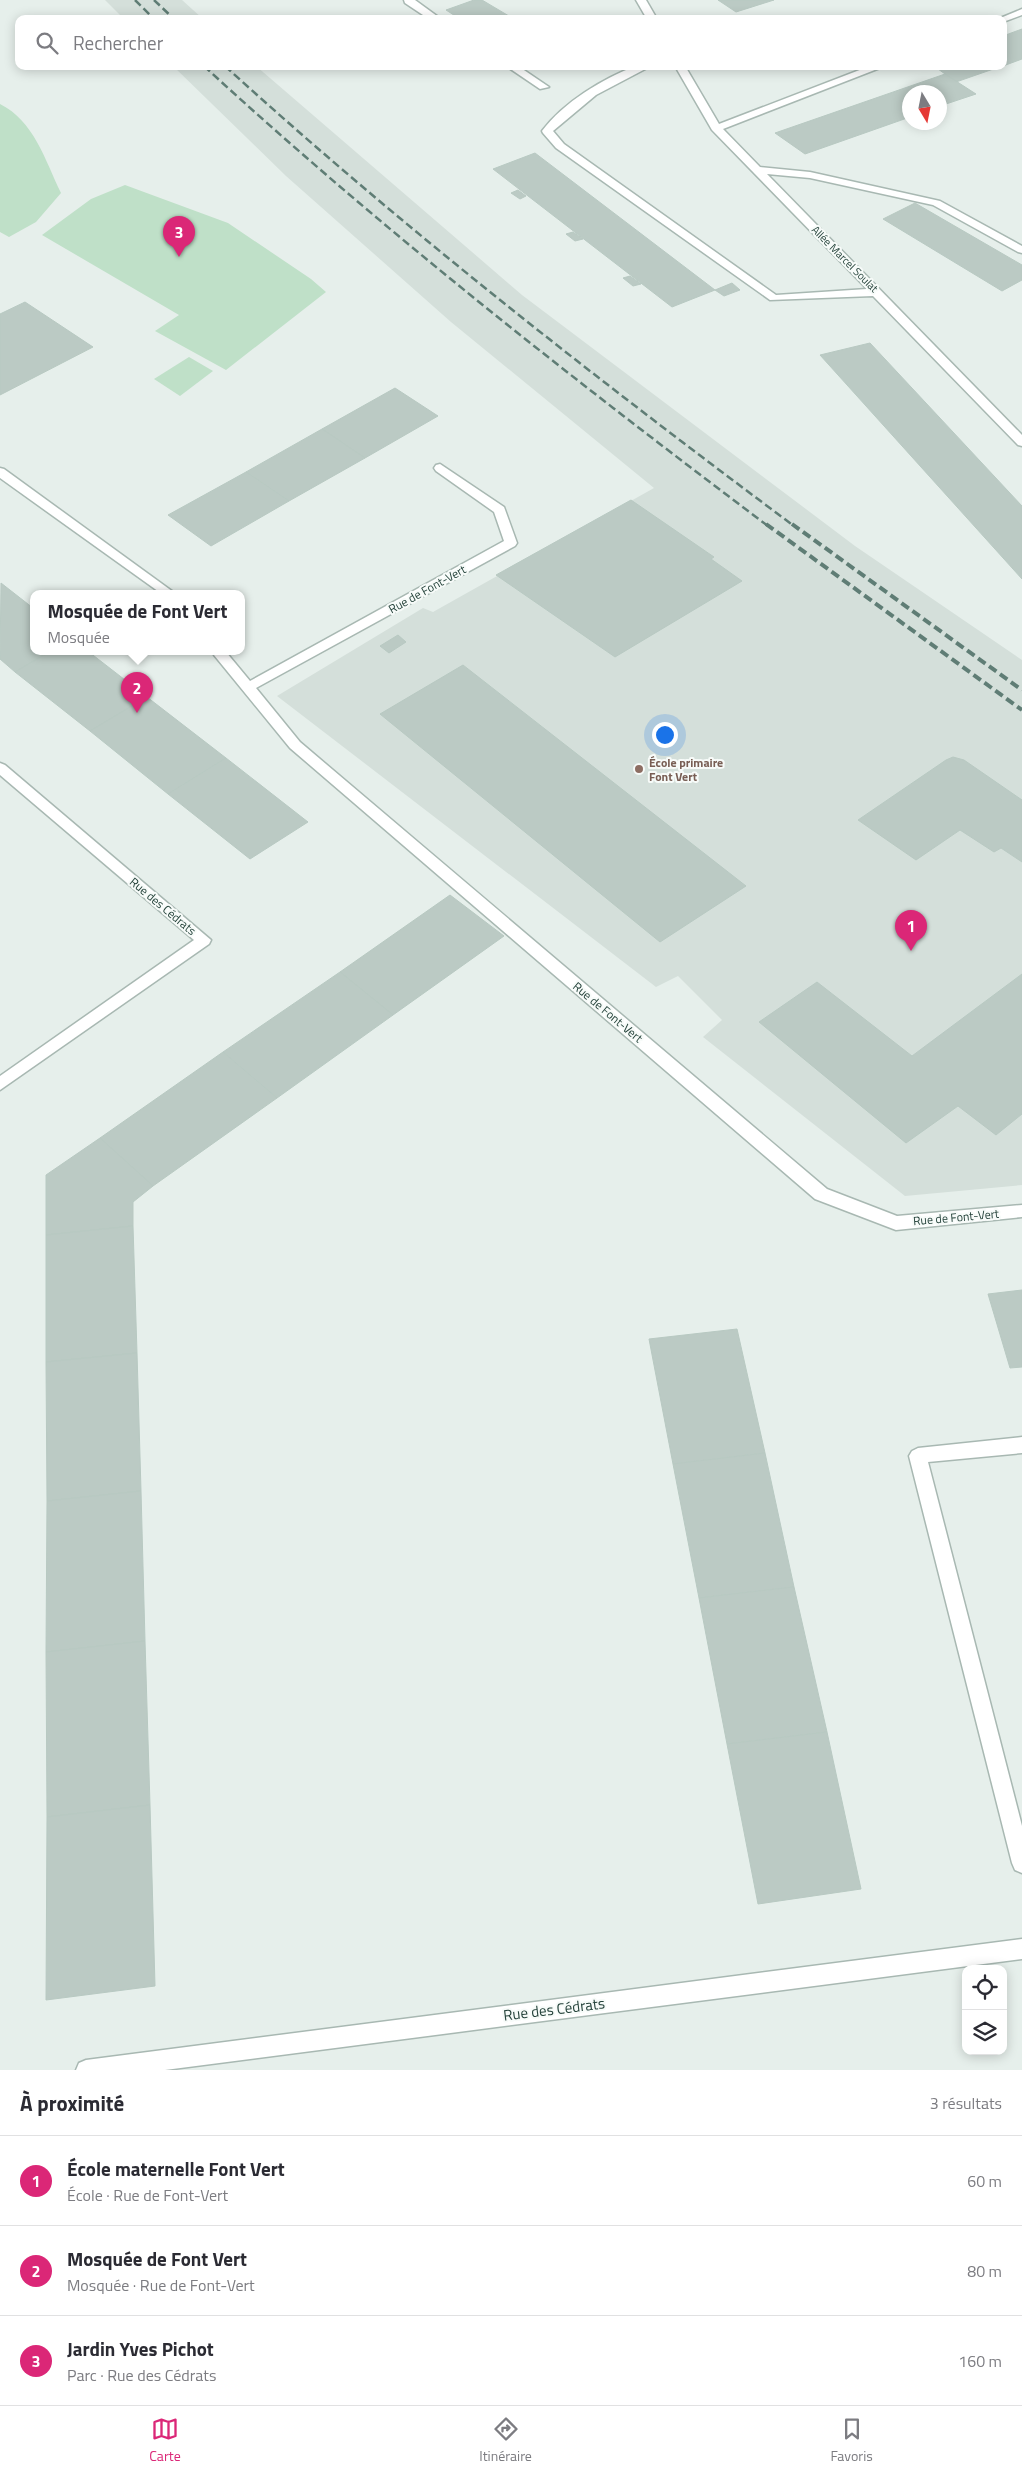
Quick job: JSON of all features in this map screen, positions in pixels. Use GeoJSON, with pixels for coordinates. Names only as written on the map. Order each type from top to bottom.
{"type":"FeatureCollection","features":[{"type":"Feature","properties":{"kind":"street"},"geometry":{"type":"LineString","coordinates":[[410,0],[408,1],[430,15]]}},
{"type":"Feature","properties":{"kind":"street"},"geometry":{"type":"LineString","coordinates":[[641,0],[650,15]]}},
{"type":"Feature","properties":{"kind":"street"},"geometry":{"type":"LineString","coordinates":[[1007,18],[1022,12]]}},
{"type":"Feature","properties":{"kind":"street"},"geometry":{"type":"LineString","coordinates":[[517,70],[544,87]]}},
{"type":"Feature","properties":{"kind":"street"},"geometry":{"type":"LineString","coordinates":[[634,70],[563,114],[548,131],[560,146],[774,298],[877,292]]}},
{"type":"Feature","properties":{"kind":"street","name":"Allée Marcel Soulat"},"geometry":{"type":"LineString","coordinates":[[682,70],[716,128],[1022,442]]}},
{"type":"Feature","properties":{"kind":"street"},"geometry":{"type":"LineString","coordinates":[[716,128],[869,70]]}},
{"type":"Feature","properties":{"kind":"street"},"geometry":{"type":"LineString","coordinates":[[758,170],[810,174],[936,203],[1022,250]]}},
{"type":"Feature","properties":{"kind":"street","name":"Rue de Font-Vert"},"geometry":{"type":"LineString","coordinates":[[248,687],[511,543],[500,510],[440,468]]}},
{"type":"Feature","properties":{"kind":"street"},"geometry":{"type":"LineString","coordinates":[[0,472],[164,590]]}},
{"type":"Feature","properties":{"kind":"street","name":"Rue de Font-Vert"},"geometry":{"type":"LineString","coordinates":[[221,655],[294,745],[821,1194],[896,1223],[1022,1211]]}},
{"type":"Feature","properties":{"kind":"street","name":"Rue des Cédrats"},"geometry":{"type":"LineString","coordinates":[[0,768],[204,940],[0,1084]]}},
{"type":"Feature","properties":{"kind":"street"},"geometry":{"type":"LineString","coordinates":[[1022,1445],[918,1456],[1022,1863]]}},
{"type":"Feature","properties":{"kind":"street","name":"Rue des Cédrats"},"geometry":{"type":"LineString","coordinates":[[86,2070],[1022,1949]]}},
{"type":"Feature","properties":{"kind":"shaded area"},"geometry":{"type":"Polygon","coordinates":[[[105,0],[182,0],[199,15],[120,15],[105,0]]]}},
{"type":"Feature","properties":{"kind":"shaded area"},"geometry":{"type":"Polygon","coordinates":[[[177,70],[261,70],[522,295],[855,546],[1022,660],[1022,1185],[905,1196],[703,1037],[722,1020],[678,976],[656,987],[277,696],[423,608],[433,612],[654,488],[451,322],[286,176],[177,70]]]}},
{"type":"Feature","properties":{"kind":"green space"},"geometry":{"type":"Polygon","coordinates":[[[0,104],[22,120],[30,131],[44,155],[61,193],[36,222],[9,237],[0,232],[0,104]]]}},
{"type":"Feature","properties":{"kind":"green space"},"geometry":{"type":"Polygon","coordinates":[[[125,185],[228,223],[311,279],[326,292],[226,370],[155,331],[179,315],[42,235],[91,199],[125,185]]]}},
{"type":"Feature","properties":{"kind":"green space"},"geometry":{"type":"Polygon","coordinates":[[[189,357],[213,371],[180,396],[154,379],[189,357]]]}},
{"type":"Feature","properties":{"kind":"building"},"geometry":{"type":"Polygon","coordinates":[[[474,0],[482,0],[507,15],[454,15],[446,10],[474,0]]]}},
{"type":"Feature","properties":{"kind":"building"},"geometry":{"type":"Polygon","coordinates":[[[718,0],[774,0],[736,12],[718,0]]]}},
{"type":"Feature","properties":{"kind":"building"},"geometry":{"type":"Polygon","coordinates":[[[1022,29],[1022,59],[1007,65],[1007,35],[1022,29]]]}},
{"type":"Feature","properties":{"kind":"building"},"geometry":{"type":"Polygon","coordinates":[[[940,70],[990,70],[956,82],[940,70]]]}},
{"type":"Feature","properties":{"kind":"building"},"geometry":{"type":"Polygon","coordinates":[[[945,74],[976,94],[947,104],[947,85],[913,85],[945,74]]]}},
{"type":"Feature","properties":{"kind":"building"},"geometry":{"type":"Polygon","coordinates":[[[902,89],[902,120],[805,154],[775,133],[902,89]]]}},
{"type":"Feature","properties":{"kind":"building"},"geometry":{"type":"Polygon","coordinates":[[[535,153],[715,290],[672,307],[493,169],[535,153]]]}},
{"type":"Feature","properties":{"kind":"building"},"geometry":{"type":"Polygon","coordinates":[[[518,190],[526,196],[520,199],[511,193],[518,190]]]}},
{"type":"Feature","properties":{"kind":"building"},"geometry":{"type":"Polygon","coordinates":[[[915,203],[1022,265],[1022,280],[1002,291],[883,219],[915,203]]]}},
{"type":"Feature","properties":{"kind":"building"},"geometry":{"type":"Polygon","coordinates":[[[573,232],[583,239],[575,241],[566,234],[573,232]]]}},
{"type":"Feature","properties":{"kind":"building"},"geometry":{"type":"Polygon","coordinates":[[[630,276],[641,284],[633,286],[623,278],[630,276]]]}},
{"type":"Feature","properties":{"kind":"building"},"geometry":{"type":"Polygon","coordinates":[[[732,283],[740,290],[724,296],[715,290],[732,283]]]}},
{"type":"Feature","properties":{"kind":"building"},"geometry":{"type":"Polygon","coordinates":[[[25,302],[93,347],[0,395],[0,314],[25,302]]]}},
{"type":"Feature","properties":{"kind":"building"},"geometry":{"type":"Polygon","coordinates":[[[870,343],[1022,506],[1022,579],[820,355],[870,343]]]}},
{"type":"Feature","properties":{"kind":"building"},"geometry":{"type":"Polygon","coordinates":[[[395,388],[438,416],[365,458],[322,429],[395,388]]]}},
{"type":"Feature","properties":{"kind":"building"},"geometry":{"type":"Polygon","coordinates":[[[322,429],[365,458],[289,501],[246,472],[322,429]]]}},
{"type":"Feature","properties":{"kind":"building"},"geometry":{"type":"Polygon","coordinates":[[[246,472],[289,501],[211,546],[168,515],[246,472]]]}},
{"type":"Feature","properties":{"kind":"building"},"geometry":{"type":"Polygon","coordinates":[[[631,500],[714,557],[711,559],[742,581],[615,657],[496,575],[631,500]]]}},
{"type":"Feature","properties":{"kind":"building"},"geometry":{"type":"Polygon","coordinates":[[[1,583],[30,606],[30,655],[44,655],[15,672],[0,659],[1,583]]]}},
{"type":"Feature","properties":{"kind":"building"},"geometry":{"type":"Polygon","coordinates":[[[398,635],[406,642],[389,653],[380,646],[398,635]]]}},
{"type":"Feature","properties":{"kind":"building"},"geometry":{"type":"Polygon","coordinates":[[[44,655],[93,655],[147,697],[90,731],[15,672],[44,655]]]}},
{"type":"Feature","properties":{"kind":"building"},"geometry":{"type":"Polygon","coordinates":[[[463,665],[746,886],[660,942],[380,714],[463,665]]]}},
{"type":"Feature","properties":{"kind":"building"},"geometry":{"type":"Polygon","coordinates":[[[147,697],[226,758],[168,794],[90,731],[147,697]]]}},
{"type":"Feature","properties":{"kind":"building"},"geometry":{"type":"Polygon","coordinates":[[[953,757],[964,760],[1022,800],[1022,862],[1001,848],[994,852],[960,830],[916,860],[858,820],[953,757]]]}},
{"type":"Feature","properties":{"kind":"building"},"geometry":{"type":"Polygon","coordinates":[[[226,758],[308,822],[250,859],[168,794],[226,758]]]}},
{"type":"Feature","properties":{"kind":"building"},"geometry":{"type":"Polygon","coordinates":[[[450,895],[504,936],[393,1015],[340,972],[450,895]]]}},
{"type":"Feature","properties":{"kind":"building"},"geometry":{"type":"Polygon","coordinates":[[[340,972],[393,1015],[277,1098],[223,1052],[340,972]]]}},
{"type":"Feature","properties":{"kind":"building"},"geometry":{"type":"Polygon","coordinates":[[[1022,974],[1022,1114],[996,1135],[958,1106],[906,1143],[759,1022],[817,982],[912,1056],[1022,974]]]}},
{"type":"Feature","properties":{"kind":"building"},"geometry":{"type":"Polygon","coordinates":[[[223,1052],[277,1098],[153,1186],[100,1138],[223,1052]]]}},
{"type":"Feature","properties":{"kind":"building"},"geometry":{"type":"Polygon","coordinates":[[[100,1138],[153,1186],[133,1202],[133,1226],[46,1235],[46,1175],[100,1138]]]}},
{"type":"Feature","properties":{"kind":"building"},"geometry":{"type":"Polygon","coordinates":[[[133,1226],[137,1353],[46,1362],[46,1235],[133,1226]]]}},
{"type":"Feature","properties":{"kind":"building"},"geometry":{"type":"Polygon","coordinates":[[[1022,1290],[1022,1367],[1010,1368],[988,1294],[1022,1290]]]}},
{"type":"Feature","properties":{"kind":"building"},"geometry":{"type":"Polygon","coordinates":[[[737,1329],[765,1453],[673,1464],[649,1339],[737,1329]]]}},
{"type":"Feature","properties":{"kind":"building"},"geometry":{"type":"Polygon","coordinates":[[[137,1353],[141,1491],[47,1501],[46,1362],[137,1353]]]}},
{"type":"Feature","properties":{"kind":"building"},"geometry":{"type":"Polygon","coordinates":[[[765,1453],[794,1587],[699,1598],[673,1464],[765,1453]]]}},
{"type":"Feature","properties":{"kind":"building"},"geometry":{"type":"Polygon","coordinates":[[[141,1491],[145,1641],[46,1652],[47,1501],[141,1491]]]}},
{"type":"Feature","properties":{"kind":"building"},"geometry":{"type":"Polygon","coordinates":[[[794,1587],[827,1732],[727,1744],[699,1598],[794,1587]]]}},
{"type":"Feature","properties":{"kind":"building"},"geometry":{"type":"Polygon","coordinates":[[[145,1641],[150,1805],[47,1817],[46,1652],[145,1641]]]}},
{"type":"Feature","properties":{"kind":"building"},"geometry":{"type":"Polygon","coordinates":[[[827,1732],[861,1889],[758,1904],[727,1744],[827,1732]]]}},
{"type":"Feature","properties":{"kind":"building"},"geometry":{"type":"Polygon","coordinates":[[[150,1805],[155,1986],[46,2000],[47,1817],[150,1805]]]}},
{"type":"Feature","properties":{"kind":"railway"},"geometry":{"type":"LineString","coordinates":[[135,0],[150,15]]}},
{"type":"Feature","properties":{"kind":"railway"},"geometry":{"type":"LineString","coordinates":[[154,0],[170,15]]}},
{"type":"Feature","properties":{"kind":"railway"},"geometry":{"type":"LineString","coordinates":[[208,70],[340,187],[480,303],[623,416],[768,526]]}},
{"type":"Feature","properties":{"kind":"railway"},"geometry":{"type":"LineString","coordinates":[[229,70],[362,187],[503,303],[794,526]]}},
{"type":"Feature","properties":{"kind":"railway"},"geometry":{"type":"LineString","coordinates":[[766,524],[1022,710]]}},
{"type":"Feature","properties":{"kind":"railway"},"geometry":{"type":"LineString","coordinates":[[792,524],[1022,690]]}},
{"type":"Feature","properties":{"kind":"place","name":"Jardin Yves Pichot"},"geometry":{"type":"Point","coordinates":[179,257]}},
{"type":"Feature","properties":{"kind":"place","name":"Mosquée de Font Vert"},"geometry":{"type":"Point","coordinates":[137,713]}},
{"type":"Feature","properties":{"kind":"place","name":"École primaire Font Vert"},"geometry":{"type":"Point","coordinates":[639,769]}},
{"type":"Feature","properties":{"kind":"place","name":"École maternelle Font Vert"},"geometry":{"type":"Point","coordinates":[911,951]}}]}
